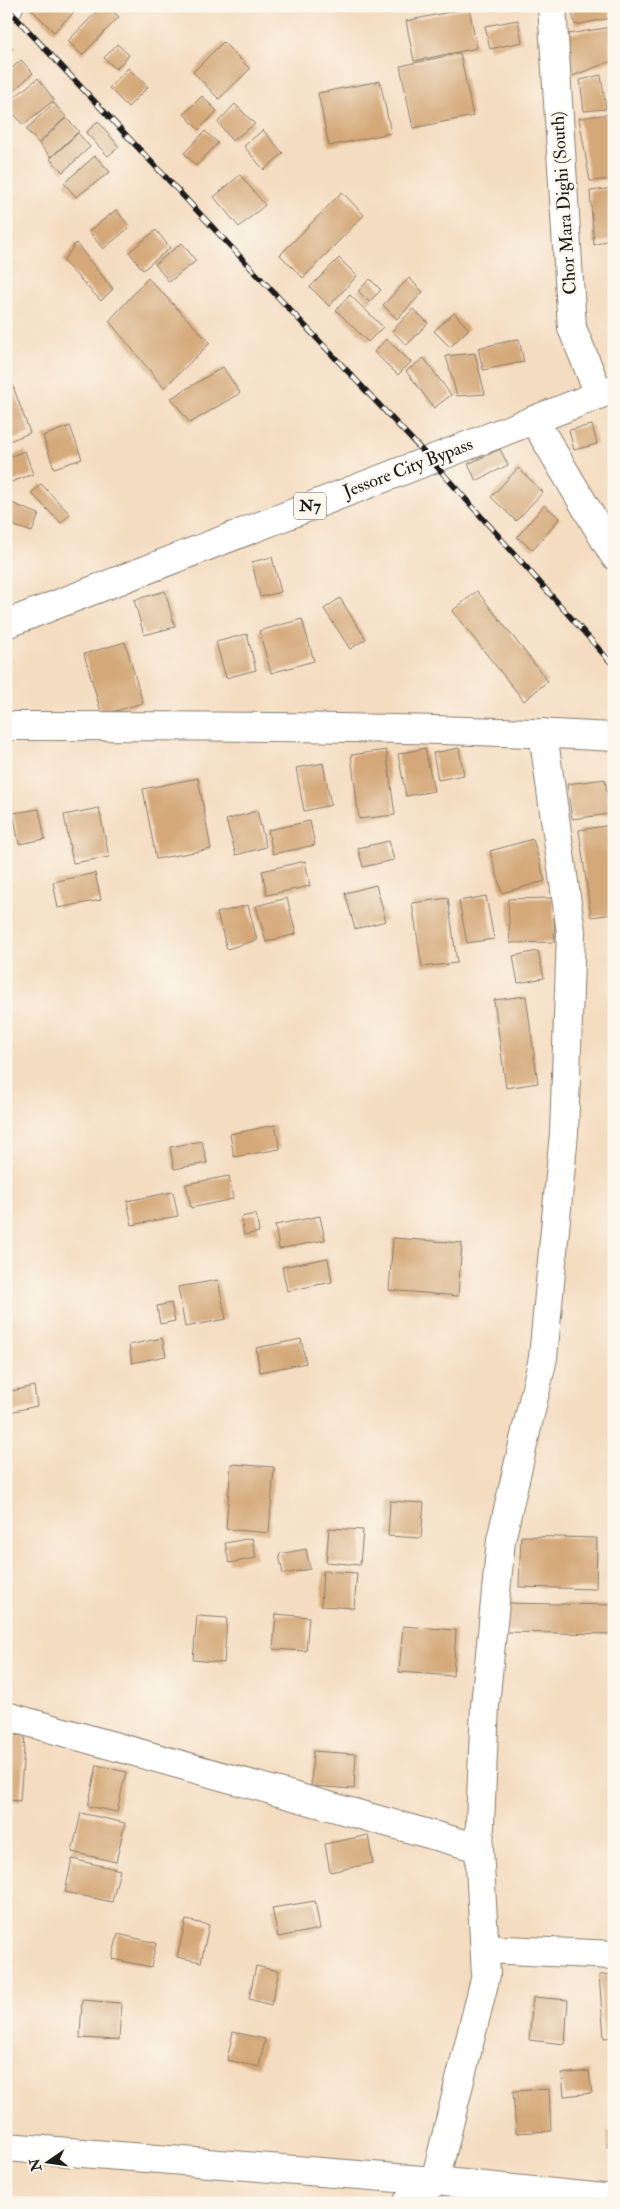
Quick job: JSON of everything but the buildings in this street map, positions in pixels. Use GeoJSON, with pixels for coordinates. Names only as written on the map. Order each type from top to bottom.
{"type":"FeatureCollection","features":[{"type":"Feature","properties":{"kind":"main road","name":"Chor Mara Dighi (South)"},"geometry":{"type":"LineString","coordinates":[[552,6],[572,328],[607,391]]}},
{"type":"Feature","properties":{"kind":"main road","name":"Jessore City Bypass"},"geometry":{"type":"LineString","coordinates":[[6,624],[607,391]]}},
{"type":"Feature","properties":{"kind":"main road"},"geometry":{"type":"LineString","coordinates":[[534,420],[614,556]]}},
{"type":"Feature","properties":{"kind":"main road"},"geometry":{"type":"LineString","coordinates":[[6,726],[194,726],[543,733],[614,737]]}},
{"type":"Feature","properties":{"kind":"main road"},"geometry":{"type":"LineString","coordinates":[[407,2203],[435,2180],[486,1975],[479,1848],[485,1706],[501,1540],[542,1358],[564,1133],[571,932],[543,733]]}},
{"type":"Feature","properties":{"kind":"main road"},"geometry":{"type":"LineString","coordinates":[[6,1716],[479,1848]]}},
{"type":"Feature","properties":{"kind":"main road"},"geometry":{"type":"LineString","coordinates":[[484,1949],[614,1955]]}},
{"type":"Feature","properties":{"kind":"main road"},"geometry":{"type":"LineString","coordinates":[[6,2147],[435,2180],[614,2199]]}},
{"type":"Feature","properties":{"kind":"railway"},"geometry":{"type":"LineString","coordinates":[[6,7],[430,459],[614,666]]}}]}
